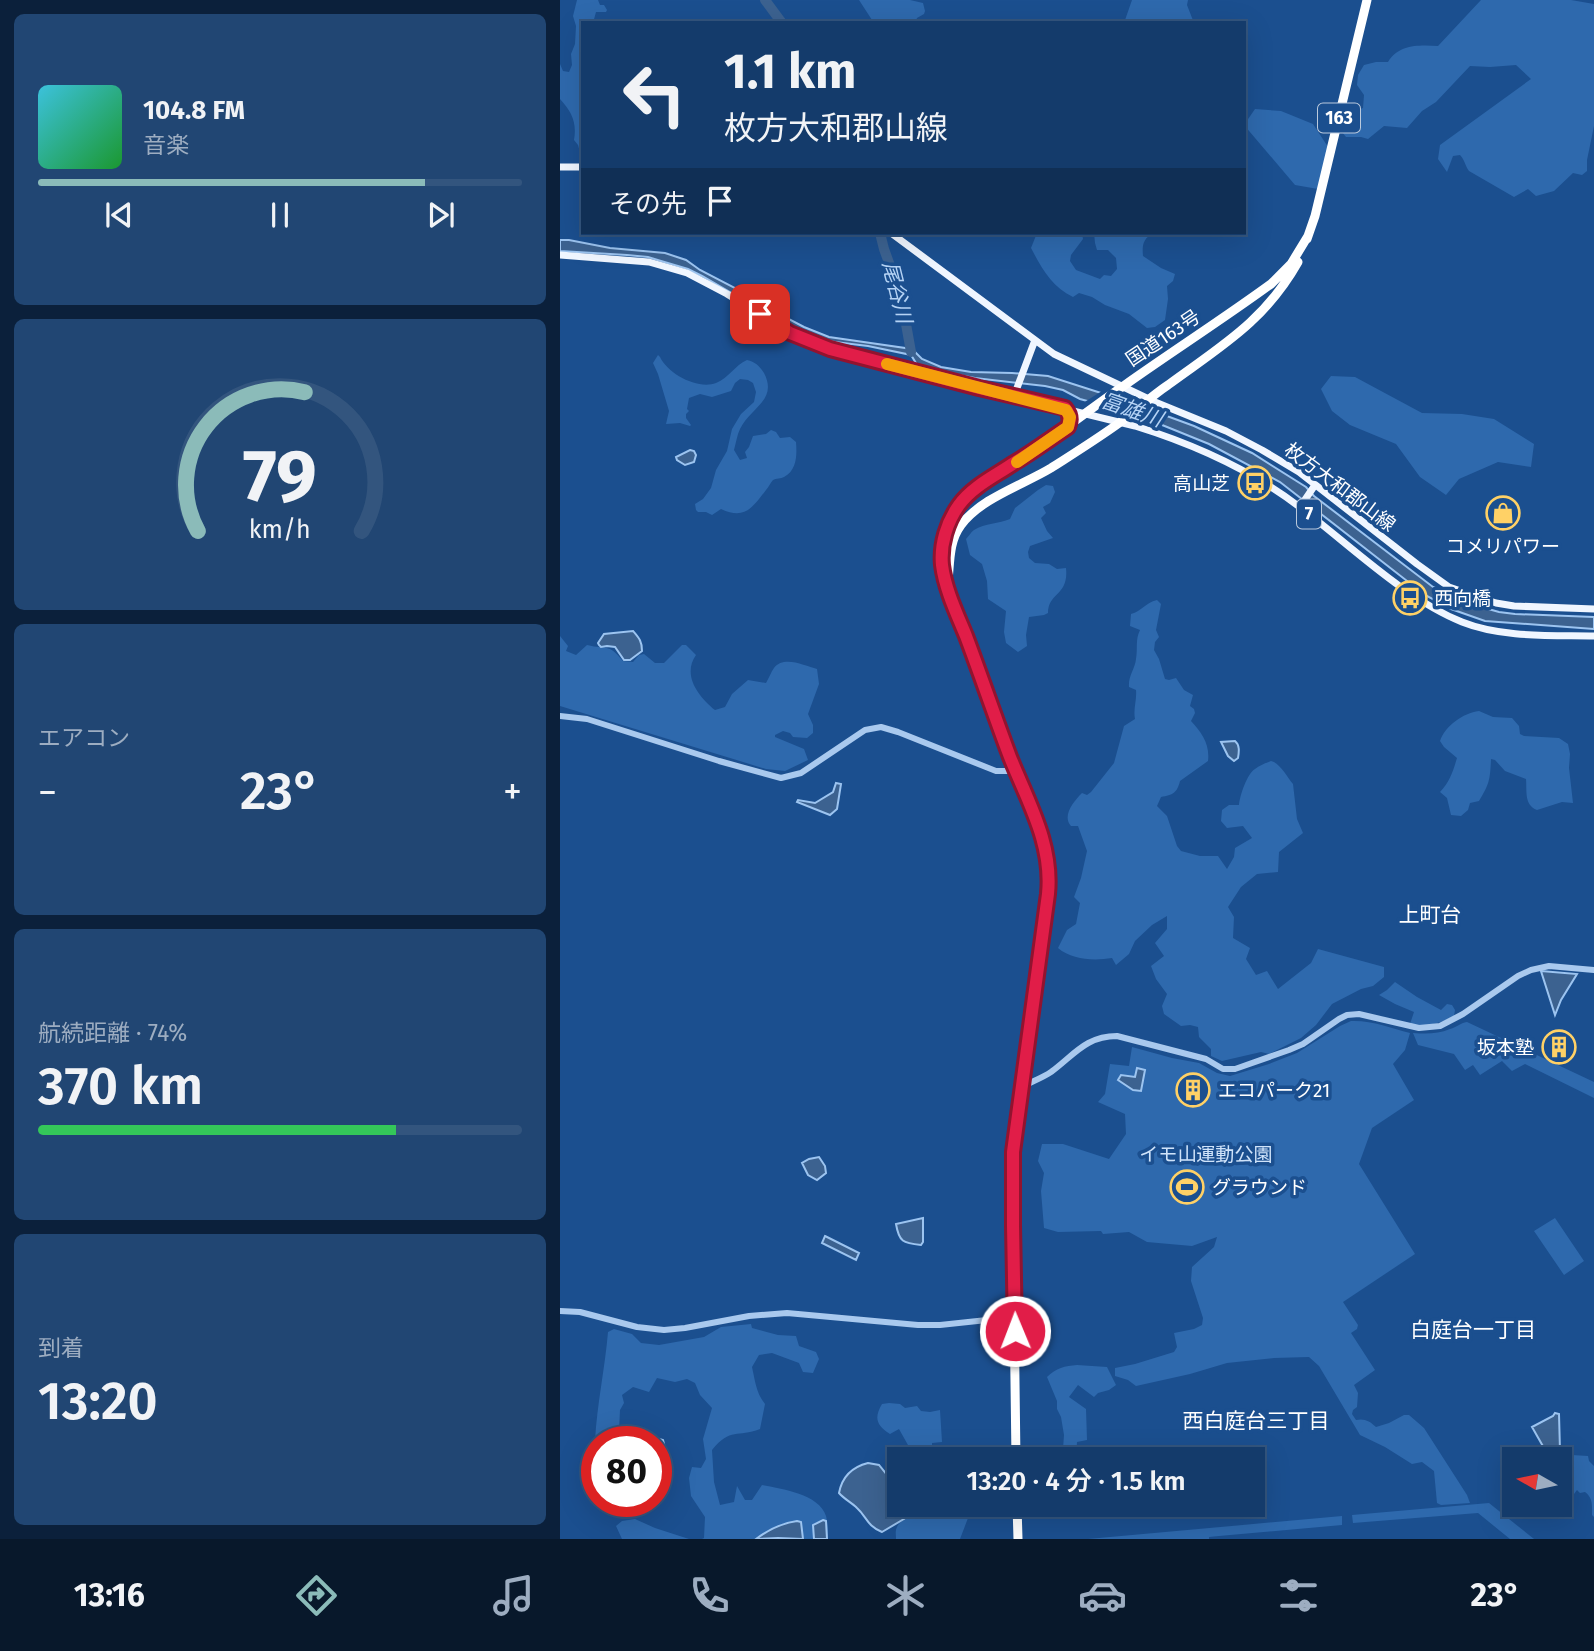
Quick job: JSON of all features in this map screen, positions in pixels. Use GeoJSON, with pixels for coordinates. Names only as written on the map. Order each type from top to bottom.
{"type":"FeatureCollection","features":[{"type":"Feature","properties":{"kind":"highway","name":"国道163号"},"geometry":{"type":"LineString","coordinates":[[948,586],[952,544],[961,525],[972,513],[1050,469],[1122,420],[1251,323],[1285,284],[1299,261],[1324,181],[1367,0]]}},
{"type":"Feature","properties":{"kind":"highway","name":"国道163号"},"geometry":{"type":"LineString","coordinates":[[1016,1447],[1013,1152],[1049,871],[1042,834],[1015,771],[948,586],[942,566],[944,539],[961,503],[978,486],[1032,452],[1270,284],[1291,264],[1308,236]]}},
{"type":"Feature","properties":{"kind":"highway"},"geometry":{"type":"LineString","coordinates":[[1017,1517],[1018,1539]]}},
{"type":"Feature","properties":{"kind":"main road"},"geometry":{"type":"LineString","coordinates":[[560,167],[581,167]]}},
{"type":"Feature","properties":{"kind":"main road","name":"枚方大和郡山線"},"geometry":{"type":"LineString","coordinates":[[894,235],[1054,354],[1146,401],[1203,421],[1299,472],[1448,587],[1514,606],[1594,609]]}},
{"type":"Feature","properties":{"kind":"main road","name":"枚方大和郡山線"},"geometry":{"type":"LineString","coordinates":[[560,255],[649,262],[687,273],[727,293],[790,333],[813,343],[1014,396],[1122,420],[1188,445],[1273,488],[1416,597],[1460,621],[1492,631],[1594,636]]}},
{"type":"Feature","properties":{"kind":"main road"},"geometry":{"type":"LineString","coordinates":[[1014,396],[1035,340]]}},
{"type":"Feature","properties":{"kind":"main road"},"geometry":{"type":"LineString","coordinates":[[1166,386],[1163,398],[1170,408]]}},
{"type":"Feature","properties":{"kind":"main road"},"geometry":{"type":"LineString","coordinates":[[1065,408],[1070,417],[1068,427]]}},
{"type":"Feature","properties":{"kind":"main road"},"geometry":{"type":"LineString","coordinates":[[1300,507],[1315,485]]}},
{"type":"Feature","properties":{"kind":"street"},"geometry":{"type":"LineString","coordinates":[[560,716],[587,719],[781,778],[801,773],[865,730],[881,727],[996,771],[1015,771]]}},
{"type":"Feature","properties":{"kind":"street"},"geometry":{"type":"LineString","coordinates":[[1021,1087],[1048,1074],[1089,1042],[1105,1036],[1117,1036],[1206,1059],[1223,1069],[1235,1069],[1289,1051],[1348,1015],[1359,1014],[1419,1028],[1440,1026],[1531,970],[1549,966],[1594,970]]}},
{"type":"Feature","properties":{"kind":"street"},"geometry":{"type":"LineString","coordinates":[[560,1311],[580,1312],[637,1327],[664,1330],[749,1316],[787,1313],[918,1325],[1015,1317]]}},
{"type":"Feature","properties":{"kind":"green space"},"geometry":{"type":"Polygon","coordinates":[[[577,0],[598,0],[607,10],[596,12],[594,21],[581,21],[581,152],[574,140],[573,118],[560,99],[560,64],[563,71],[569,72],[572,65],[571,54],[575,44],[576,26],[573,16],[577,0]]]}},
{"type":"Feature","properties":{"kind":"green space"},"geometry":{"type":"Polygon","coordinates":[[[859,0],[910,0],[923,3],[925,11],[916,21],[872,20],[859,0]]]}},
{"type":"Feature","properties":{"kind":"green space"},"geometry":{"type":"Polygon","coordinates":[[[1132,0],[1188,0],[1187,5],[1193,21],[1125,21],[1132,0]]]}},
{"type":"Feature","properties":{"kind":"green space"},"geometry":{"type":"Polygon","coordinates":[[[1481,0],[1571,0],[1594,4],[1594,126],[1587,171],[1582,175],[1573,173],[1554,191],[1536,196],[1528,189],[1514,197],[1469,171],[1460,155],[1453,156],[1447,172],[1438,159],[1440,145],[1531,79],[1516,65],[1470,66],[1407,128],[1384,126],[1368,139],[1346,137],[1342,132],[1347,111],[1363,108],[1364,95],[1357,85],[1358,75],[1364,65],[1388,62],[1398,52],[1410,47],[1438,46],[1481,0]]]}},
{"type":"Feature","properties":{"kind":"green space"},"geometry":{"type":"Polygon","coordinates":[[[1255,109],[1281,111],[1313,124],[1330,150],[1318,189],[1295,185],[1246,127],[1246,122],[1255,109]]]}},
{"type":"Feature","properties":{"kind":"green space"},"geometry":{"type":"Polygon","coordinates":[[[1036,235],[1082,235],[1083,239],[1071,255],[1070,261],[1076,270],[1100,279],[1104,275],[1111,276],[1117,269],[1116,258],[1108,250],[1097,250],[1094,235],[1151,235],[1144,243],[1143,256],[1175,274],[1173,281],[1167,286],[1165,320],[1155,327],[1147,328],[1129,314],[1092,297],[1079,293],[1073,297],[1048,277],[1031,248],[1036,235]]]}},
{"type":"Feature","properties":{"kind":"green space"},"geometry":{"type":"Polygon","coordinates":[[[658,355],[676,375],[701,384],[709,385],[721,381],[747,360],[757,364],[764,373],[768,390],[740,429],[734,450],[740,460],[747,458],[745,452],[753,436],[766,434],[771,430],[780,438],[790,437],[796,442],[796,457],[792,470],[783,478],[773,480],[756,502],[742,513],[721,509],[712,515],[698,512],[695,504],[703,499],[711,488],[716,470],[727,451],[732,429],[741,414],[754,402],[756,392],[753,383],[740,379],[731,391],[712,397],[700,394],[689,398],[686,418],[691,425],[666,424],[669,411],[653,363],[658,355]]]}},
{"type":"Feature","properties":{"kind":"green space"},"geometry":{"type":"Polygon","coordinates":[[[1331,376],[1355,377],[1422,413],[1462,414],[1494,419],[1534,444],[1531,467],[1498,462],[1459,479],[1446,495],[1420,477],[1396,444],[1350,425],[1332,411],[1321,389],[1331,376]]]}},
{"type":"Feature","properties":{"kind":"green space"},"geometry":{"type":"Polygon","coordinates":[[[1046,485],[1053,486],[1055,492],[1050,503],[1043,507],[1046,513],[1041,518],[1053,538],[1030,546],[1029,558],[1035,563],[1049,564],[1057,569],[1066,568],[1066,577],[1062,589],[1051,601],[1048,613],[1029,617],[1027,646],[1018,652],[1006,643],[1006,611],[988,599],[982,564],[970,555],[966,539],[978,528],[1010,519],[1015,508],[1046,485]]]}},
{"type":"Feature","properties":{"kind":"green space"},"geometry":{"type":"Polygon","coordinates":[[[1157,600],[1161,604],[1156,630],[1159,637],[1154,650],[1165,679],[1176,678],[1184,690],[1193,695],[1190,706],[1195,713],[1191,721],[1199,730],[1208,749],[1208,761],[1180,781],[1174,793],[1161,797],[1157,806],[1167,816],[1177,846],[1181,851],[1200,856],[1218,856],[1227,869],[1234,857],[1235,848],[1252,838],[1243,826],[1227,828],[1221,821],[1222,810],[1229,805],[1239,805],[1249,775],[1271,761],[1280,767],[1293,784],[1297,819],[1303,833],[1279,852],[1278,872],[1257,874],[1241,887],[1228,907],[1234,917],[1233,938],[1250,948],[1246,959],[1256,975],[1267,971],[1278,989],[1311,963],[1318,949],[1384,967],[1384,977],[1373,986],[1332,1004],[1316,1025],[1301,1038],[1269,1054],[1261,1052],[1222,1061],[1211,1056],[1211,1049],[1199,1037],[1198,1027],[1181,1026],[1164,1014],[1162,1006],[1167,994],[1156,979],[1151,966],[1164,956],[1155,943],[1167,929],[1167,916],[1152,925],[1135,941],[1129,954],[1116,965],[1112,958],[1084,959],[1058,948],[1067,930],[1076,924],[1080,903],[1074,897],[1087,851],[1078,826],[1071,826],[1068,814],[1082,793],[1087,795],[1091,792],[1114,763],[1124,726],[1135,719],[1136,690],[1129,687],[1129,683],[1140,630],[1130,626],[1131,614],[1157,600]]]}},
{"type":"Feature","properties":{"kind":"green space"},"geometry":{"type":"Polygon","coordinates":[[[560,636],[568,646],[566,651],[576,655],[587,645],[611,649],[623,661],[633,662],[639,655],[644,654],[655,663],[664,663],[682,645],[686,645],[696,655],[691,670],[694,685],[715,710],[725,707],[732,694],[748,680],[766,683],[778,664],[789,662],[817,669],[819,684],[808,714],[813,733],[807,738],[793,737],[783,731],[775,735],[804,749],[808,760],[785,771],[766,769],[560,706],[560,636]]]}},
{"type":"Feature","properties":{"kind":"green space"},"geometry":{"type":"Polygon","coordinates":[[[1479,711],[1493,717],[1512,718],[1519,726],[1520,734],[1524,736],[1559,738],[1568,744],[1573,803],[1562,802],[1537,810],[1533,808],[1526,793],[1526,779],[1505,771],[1491,759],[1489,781],[1479,801],[1470,803],[1468,810],[1461,816],[1451,815],[1447,798],[1440,792],[1449,780],[1457,758],[1440,741],[1455,721],[1479,711]]]}},
{"type":"Feature","properties":{"kind":"green space"},"geometry":{"type":"Polygon","coordinates":[[[1395,982],[1441,1010],[1447,1004],[1452,1005],[1454,1016],[1433,1024],[1410,1024],[1414,1012],[1379,995],[1395,982]]]}},
{"type":"Feature","properties":{"kind":"green space","name":"イモ山運動公園"},"geometry":{"type":"Polygon","coordinates":[[[1351,1021],[1373,1023],[1410,1033],[1405,1050],[1393,1064],[1414,1100],[1372,1128],[1359,1164],[1415,1254],[1343,1302],[1358,1325],[1351,1333],[1375,1370],[1354,1385],[1358,1393],[1357,1407],[1352,1414],[1356,1420],[1367,1420],[1376,1427],[1409,1415],[1424,1428],[1470,1503],[1437,1503],[1434,1471],[1422,1462],[1412,1464],[1360,1435],[1319,1366],[1309,1357],[1227,1363],[1136,1386],[1115,1376],[1115,1368],[1174,1352],[1177,1347],[1174,1333],[1202,1325],[1203,1318],[1191,1281],[1192,1267],[1214,1247],[1217,1237],[1192,1246],[1147,1242],[1129,1232],[1058,1232],[1044,1228],[1041,1191],[1044,1173],[1038,1161],[1042,1144],[1063,1144],[1109,1159],[1126,1134],[1125,1114],[1098,1102],[1105,1094],[1110,1064],[1129,1066],[1132,1047],[1199,1063],[1217,1073],[1230,1076],[1297,1053],[1351,1021]]]}},
{"type":"Feature","properties":{"kind":"green space"},"geometry":{"type":"Polygon","coordinates":[[[1467,1022],[1594,1082],[1594,1098],[1525,1064],[1512,1071],[1502,1061],[1480,1075],[1473,1065],[1465,1070],[1454,1054],[1418,1045],[1413,1033],[1441,1032],[1467,1022]]]}},
{"type":"Feature","properties":{"kind":"green space"},"geometry":{"type":"Polygon","coordinates":[[[1555,1218],[1584,1261],[1564,1275],[1534,1231],[1555,1218]]]}},
{"type":"Feature","properties":{"kind":"green space"},"geometry":{"type":"Polygon","coordinates":[[[751,1324],[752,1328],[778,1335],[796,1336],[799,1346],[816,1352],[819,1359],[813,1373],[803,1372],[799,1363],[772,1353],[759,1355],[752,1367],[758,1391],[765,1404],[760,1429],[724,1438],[712,1450],[714,1482],[720,1505],[734,1502],[737,1486],[745,1500],[752,1500],[762,1485],[799,1494],[816,1502],[822,1509],[827,1519],[828,1539],[702,1539],[705,1517],[691,1496],[689,1478],[692,1467],[701,1468],[706,1459],[703,1439],[712,1408],[700,1395],[695,1383],[687,1379],[675,1382],[657,1378],[649,1392],[633,1387],[622,1395],[624,1403],[620,1410],[619,1426],[596,1426],[608,1332],[614,1329],[632,1334],[641,1343],[659,1345],[704,1337],[721,1327],[751,1324]]]}},
{"type":"Feature","properties":{"kind":"green space"},"geometry":{"type":"Polygon","coordinates":[[[1069,1366],[1107,1367],[1116,1385],[1094,1397],[1078,1385],[1069,1397],[1086,1409],[1087,1440],[1077,1442],[1077,1447],[1063,1447],[1061,1417],[1047,1377],[1054,1371],[1069,1366]]]}},
{"type":"Feature","properties":{"kind":"green space"},"geometry":{"type":"Polygon","coordinates":[[[882,1404],[900,1404],[905,1408],[917,1406],[921,1411],[930,1412],[940,1410],[942,1442],[932,1443],[932,1447],[909,1447],[899,1429],[890,1434],[879,1424],[877,1417],[882,1404]]]}},
{"type":"Feature","properties":{"kind":"green space"},"geometry":{"type":"Polygon","coordinates":[[[1572,1455],[1588,1456],[1594,1466],[1594,1517],[1592,1502],[1585,1492],[1580,1493],[1577,1490],[1574,1494],[1572,1455]]]}},
{"type":"Feature","properties":{"kind":"green space"},"geometry":{"type":"Polygon","coordinates":[[[1489,1503],[1502,1513],[1502,1517],[1506,1517],[1534,1539],[1510,1539],[1478,1513],[1353,1523],[1352,1515],[1489,1503]]]}},
{"type":"Feature","properties":{"kind":"green space"},"geometry":{"type":"Polygon","coordinates":[[[1342,1516],[1342,1525],[1209,1539],[1088,1539],[1342,1516]]]}},
{"type":"Feature","properties":{"kind":"green space"},"geometry":{"type":"Polygon","coordinates":[[[909,1517],[968,1517],[960,1539],[896,1539],[899,1524],[909,1517]]]}},
{"type":"Feature","properties":{"kind":"green space"},"geometry":{"type":"Polygon","coordinates":[[[635,1519],[689,1539],[622,1539],[616,1526],[622,1521],[635,1519]]]}},
{"type":"Feature","properties":{"kind":"water","name":"富雄川"},"geometry":{"type":"Polygon","coordinates":[[[560,240],[665,253],[686,260],[779,314],[829,337],[912,349],[922,359],[941,367],[971,372],[1048,376],[1194,426],[1252,453],[1306,487],[1314,496],[1433,587],[1467,603],[1499,612],[1594,617],[1594,629],[1485,621],[1451,609],[1425,595],[1280,482],[1209,444],[1135,414],[1080,399],[1063,390],[919,368],[911,355],[819,340],[688,269],[648,257],[560,251],[560,240]]]}},
{"type":"Feature","properties":{"kind":"water"},"geometry":{"type":"Polygon","coordinates":[[[690,450],[696,455],[694,462],[685,465],[677,460],[676,457],[690,450]]]}},
{"type":"Feature","properties":{"kind":"water"},"geometry":{"type":"Polygon","coordinates":[[[633,631],[640,640],[642,651],[630,660],[624,660],[615,647],[601,647],[598,643],[604,634],[633,631]]]}},
{"type":"Feature","properties":{"kind":"water"},"geometry":{"type":"Polygon","coordinates":[[[1235,741],[1239,751],[1238,758],[1234,761],[1228,756],[1221,742],[1235,741]]]}},
{"type":"Feature","properties":{"kind":"water"},"geometry":{"type":"Polygon","coordinates":[[[836,783],[841,784],[837,809],[830,815],[797,802],[815,803],[833,792],[836,783]]]}},
{"type":"Feature","properties":{"kind":"water"},"geometry":{"type":"Polygon","coordinates":[[[1541,971],[1577,974],[1555,1015],[1541,971]]]}},
{"type":"Feature","properties":{"kind":"water"},"geometry":{"type":"Polygon","coordinates":[[[1137,1068],[1145,1070],[1141,1091],[1133,1090],[1118,1080],[1121,1075],[1135,1077],[1137,1068]]]}},
{"type":"Feature","properties":{"kind":"water"},"geometry":{"type":"Polygon","coordinates":[[[819,1157],[826,1173],[817,1180],[808,1175],[802,1163],[819,1157]]]}},
{"type":"Feature","properties":{"kind":"water"},"geometry":{"type":"Polygon","coordinates":[[[923,1218],[921,1245],[903,1240],[896,1224],[923,1218]]]}},
{"type":"Feature","properties":{"kind":"water"},"geometry":{"type":"Polygon","coordinates":[[[825,1236],[859,1253],[856,1260],[822,1243],[825,1236]]]}},
{"type":"Feature","properties":{"kind":"water"},"geometry":{"type":"Polygon","coordinates":[[[1555,1413],[1559,1414],[1560,1447],[1543,1447],[1532,1427],[1555,1413]]]}},
{"type":"Feature","properties":{"kind":"water"},"geometry":{"type":"Polygon","coordinates":[[[868,1463],[879,1465],[887,1475],[887,1517],[907,1517],[882,1532],[873,1527],[857,1508],[839,1493],[843,1482],[857,1467],[868,1463]]]}},
{"type":"Feature","properties":{"kind":"water"},"geometry":{"type":"Polygon","coordinates":[[[826,1521],[827,1539],[814,1539],[813,1525],[826,1521]]]}},
{"type":"Feature","properties":{"kind":"water"},"geometry":{"type":"Polygon","coordinates":[[[801,1522],[803,1539],[756,1539],[775,1527],[801,1522]]]}},
{"type":"Feature","properties":{"kind":"pier"},"geometry":{"type":"Polygon","coordinates":[[[1102,391],[1151,406],[1136,418],[1083,403],[1102,391]]]}},
{"type":"Feature","properties":{"kind":"waterway","name":"尾谷川"},"geometry":{"type":"LineString","coordinates":[[765,0],[781,21]]}},
{"type":"Feature","properties":{"kind":"waterway","name":"尾谷川"},"geometry":{"type":"LineString","coordinates":[[880,235],[901,296],[911,352]]}},
{"type":"Feature","properties":{"kind":"slow traffic"},"geometry":{"type":"LineString","coordinates":[[887,364],[1065,408],[1070,417],[1068,427],[1017,462]]}},
{"type":"Feature","properties":{"kind":"place","name":"高山芝"},"geometry":{"type":"Point","coordinates":[1255,483]}},
{"type":"Feature","properties":{"kind":"place","name":"コメリパワー"},"geometry":{"type":"Point","coordinates":[1503,513]}},
{"type":"Feature","properties":{"kind":"place","name":"西向橋"},"geometry":{"type":"Point","coordinates":[1410,598]}},
{"type":"Feature","properties":{"kind":"place","name":"坂本塾"},"geometry":{"type":"Point","coordinates":[1559,1047]}},
{"type":"Feature","properties":{"kind":"place","name":"エコパーク21"},"geometry":{"type":"Point","coordinates":[1193,1090]}},
{"type":"Feature","properties":{"kind":"place","name":"グラウンド"},"geometry":{"type":"Point","coordinates":[1187,1187]}},
{"type":"Feature","properties":{"kind":"district","name":"上町台"},"geometry":{"type":"Point","coordinates":[1430,915]}},
{"type":"Feature","properties":{"kind":"district","name":"白庭台一丁目"},"geometry":{"type":"Point","coordinates":[1473,1330]}},
{"type":"Feature","properties":{"kind":"district","name":"西白庭台三丁目"},"geometry":{"type":"Point","coordinates":[1256,1421]}},
{"type":"Feature","properties":{"kind":"route"},"geometry":{"type":"LineString","coordinates":[[760,314],[790,333],[830,349],[1065,408],[1069,416],[1068,427],[968,495],[955,511],[942,550],[942,566],[951,599],[1015,771],[1042,834],[1048,863],[1048,894],[1013,1152],[1015,1331]]}}]}
